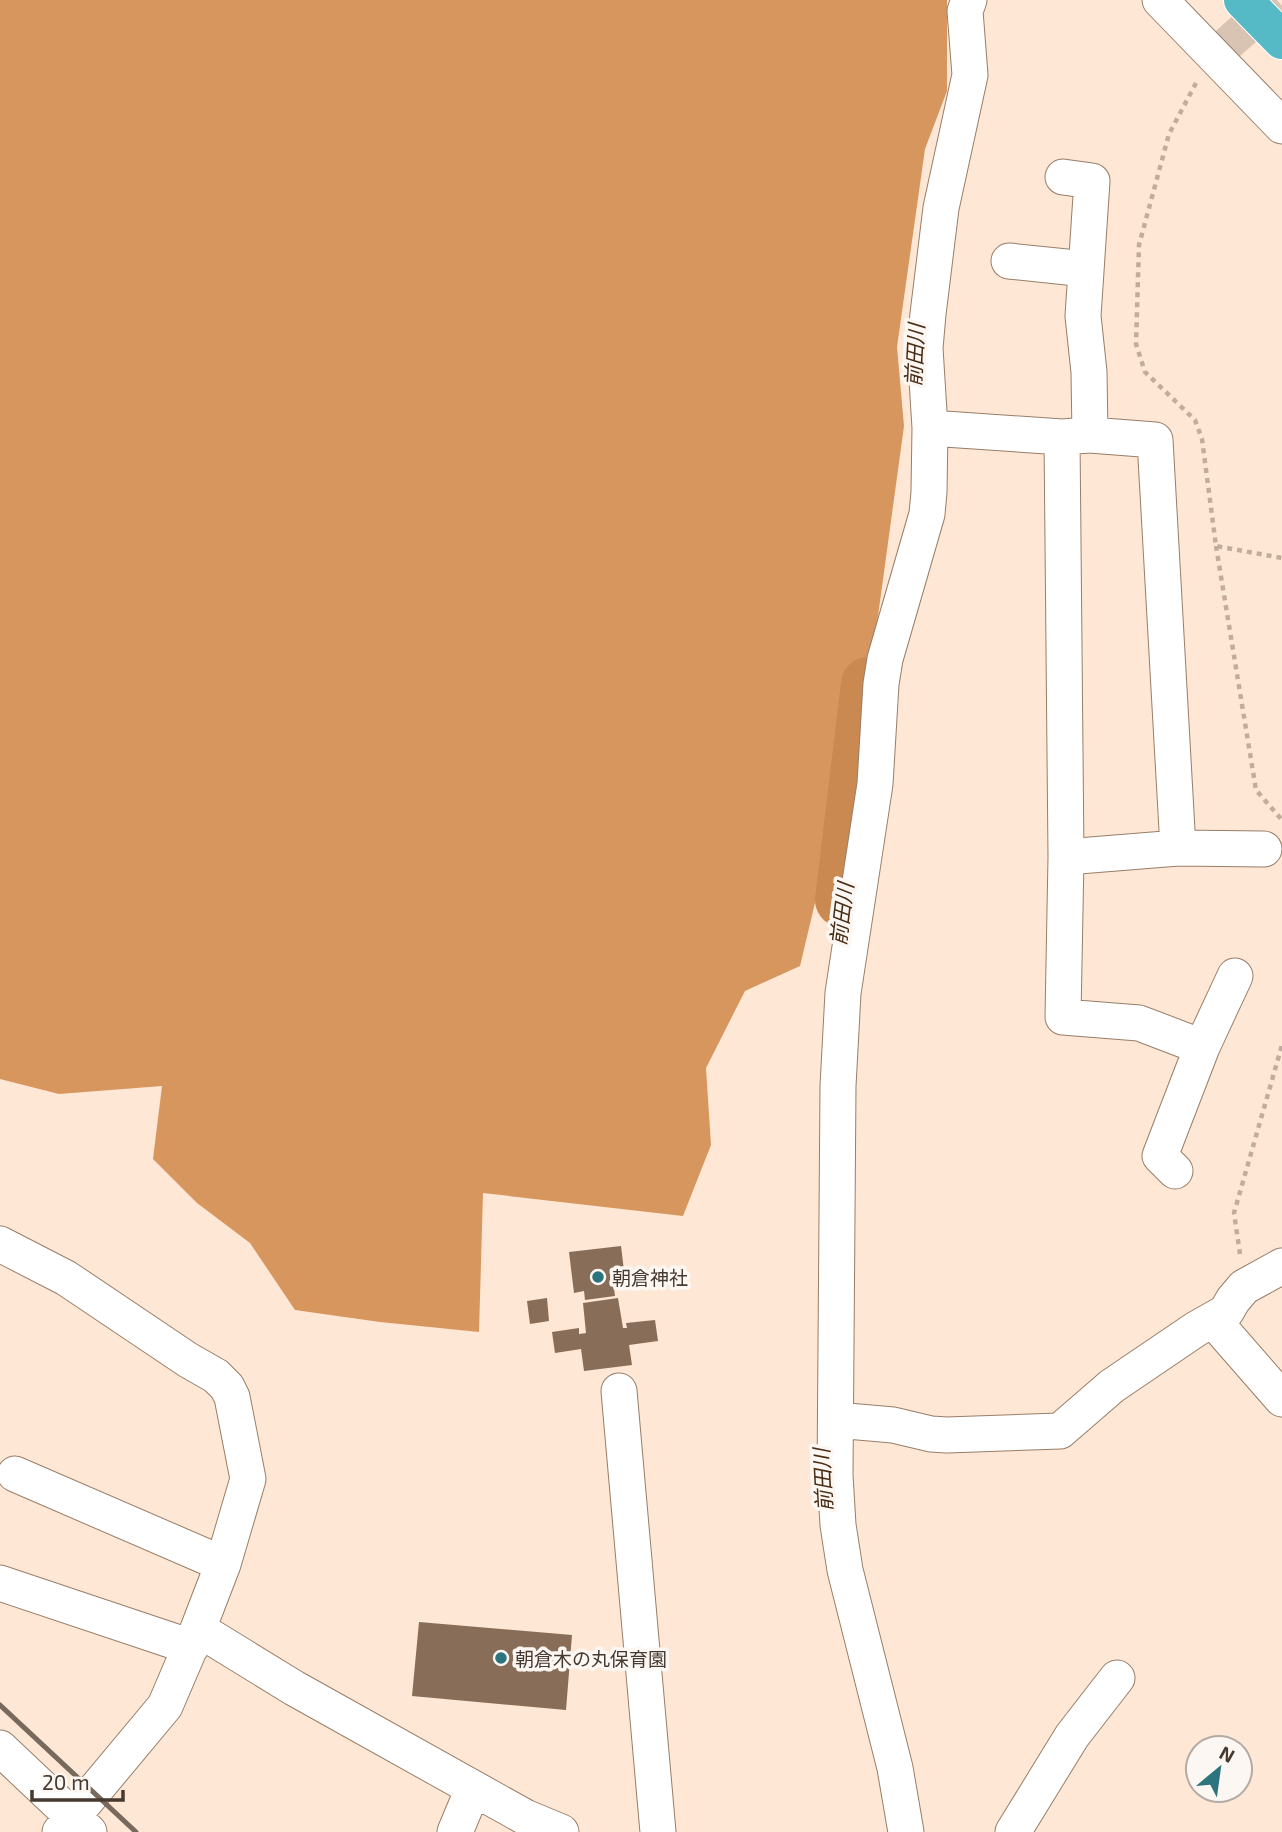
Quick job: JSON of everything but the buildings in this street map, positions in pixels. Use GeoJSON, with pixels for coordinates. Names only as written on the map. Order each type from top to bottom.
{"type":"FeatureCollection","features":[{"type":"Feature","properties":{"kind":"highway"},"geometry":{"type":"LineString","coordinates":[[1243,0],[1282,40]]}},
{"type":"Feature","properties":{"kind":"street"},"geometry":{"type":"LineString","coordinates":[[906,1832],[891,1754],[845,1570],[838,1525],[838,1086],[843,993],[875,784],[881,684],[885,659],[927,514],[930,428],[925,348],[942,208],[970,75],[965,11],[969,0]]}},
{"type":"Feature","properties":{"kind":"street"},"geometry":{"type":"LineString","coordinates":[[1160,0],[1219,51],[1282,126]]}},
{"type":"Feature","properties":{"kind":"street"},"geometry":{"type":"LineString","coordinates":[[1063,177],[1093,181],[1083,316],[1089,372],[1076,436],[1063,1017],[1139,1023],[1202,1047]]}},
{"type":"Feature","properties":{"kind":"street"},"geometry":{"type":"LineString","coordinates":[[1009,261],[1086,269]]}},
{"type":"Feature","properties":{"kind":"street"},"geometry":{"type":"LineString","coordinates":[[930,428],[1155,440],[1178,848]]}},
{"type":"Feature","properties":{"kind":"street"},"geometry":{"type":"LineString","coordinates":[[1066,857],[1178,848],[1264,849]]}},
{"type":"Feature","properties":{"kind":"street"},"geometry":{"type":"LineString","coordinates":[[1175,1171],[1160,1156],[1202,1047],[1235,976]]}},
{"type":"Feature","properties":{"kind":"street"},"geometry":{"type":"LineString","coordinates":[[0,1244],[66,1278],[216,1376],[232,1397],[248,1479],[223,1564],[165,1706],[77,1818],[0,1748]]}},
{"type":"Feature","properties":{"kind":"street"},"geometry":{"type":"LineString","coordinates":[[836,1420],[893,1425],[931,1434],[1060,1431],[1112,1386],[1282,1266]]}},
{"type":"Feature","properties":{"kind":"street"},"geometry":{"type":"LineString","coordinates":[[1228,1306],[1282,1377]]}},
{"type":"Feature","properties":{"kind":"street"},"geometry":{"type":"LineString","coordinates":[[1228,1306],[1282,1399]]}},
{"type":"Feature","properties":{"kind":"street"},"geometry":{"type":"LineString","coordinates":[[619,1391],[658,1832]]}},
{"type":"Feature","properties":{"kind":"street"},"geometry":{"type":"LineString","coordinates":[[15,1474],[223,1564]]}},
{"type":"Feature","properties":{"kind":"street"},"geometry":{"type":"LineString","coordinates":[[0,1583],[195,1638],[294,1688],[525,1817],[561,1832]]}},
{"type":"Feature","properties":{"kind":"street"},"geometry":{"type":"LineString","coordinates":[[1013,1832],[1072,1736],[1117,1678]]}},
{"type":"Feature","properties":{"kind":"street"},"geometry":{"type":"LineString","coordinates":[[455,1832],[473,1789]]}},
{"type":"Feature","properties":{"kind":"path"},"geometry":{"type":"LineString","coordinates":[[1219,51],[1189,94],[1169,134],[1139,245],[1136,344],[1145,372],[1195,420],[1202,439],[1216,546],[1256,790],[1282,820]]}},
{"type":"Feature","properties":{"kind":"path"},"geometry":{"type":"LineString","coordinates":[[1216,546],[1282,558]]}},
{"type":"Feature","properties":{"kind":"path"},"geometry":{"type":"LineString","coordinates":[[1228,1306],[1234,1213],[1282,1045]]}},
{"type":"Feature","properties":{"kind":"shaded area"},"geometry":{"type":"Polygon","coordinates":[[[0,0],[947,0],[947,91],[925,149],[897,347],[904,426],[878,616],[857,726],[800,966],[745,991],[706,1068],[711,1145],[683,1216],[483,1193],[479,1332],[295,1310],[250,1243],[197,1203],[153,1159],[162,1086],[59,1094],[0,1079],[0,0]]]}},
{"type":"Feature","properties":{"kind":"waterway","name":"前田川"},"geometry":{"type":"LineString","coordinates":[[842,900],[868,684]]}},
{"type":"Feature","properties":{"kind":"tunnel"},"geometry":{"type":"LineString","coordinates":[[1224,47],[1277,0]]}},
{"type":"Feature","properties":{"kind":"railway"},"geometry":{"type":"LineString","coordinates":[[0,1705],[136,1832]]}},
{"type":"Feature","properties":{"kind":"place","name":"朝倉神社"},"geometry":{"type":"Point","coordinates":[598,1277]}},
{"type":"Feature","properties":{"kind":"place","name":"朝倉木の丸保育園"},"geometry":{"type":"Point","coordinates":[501,1658]}}]}
